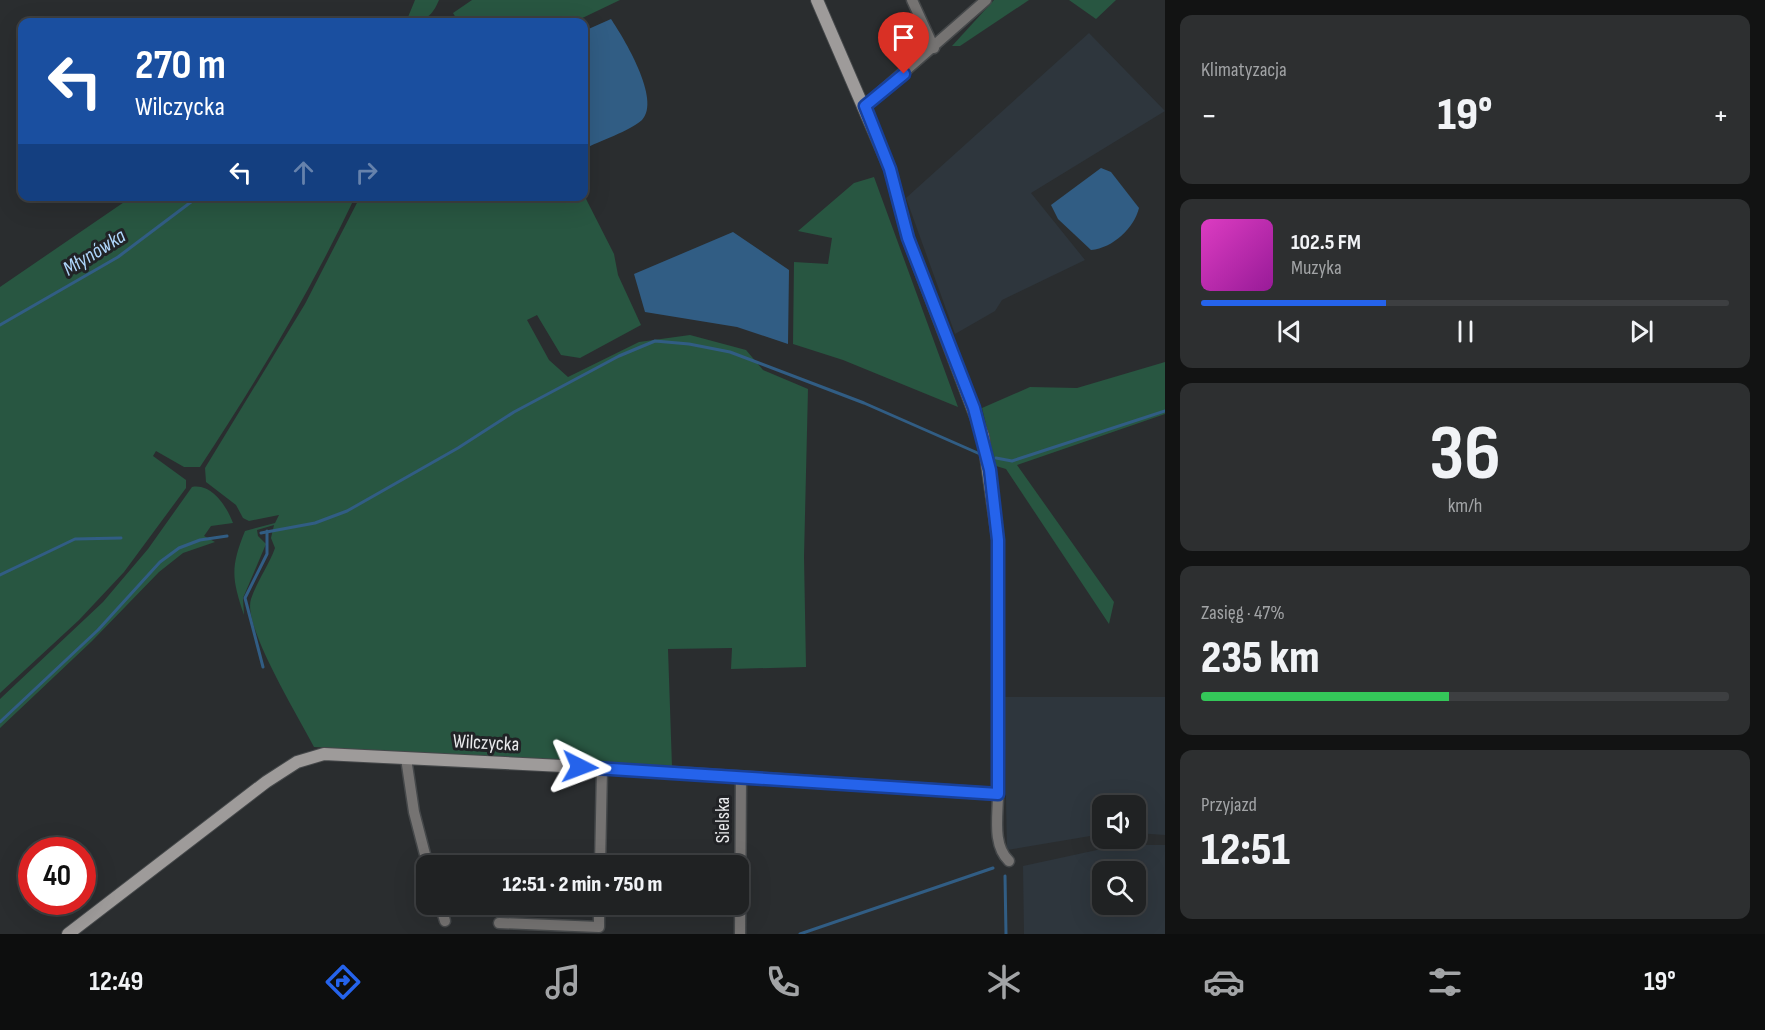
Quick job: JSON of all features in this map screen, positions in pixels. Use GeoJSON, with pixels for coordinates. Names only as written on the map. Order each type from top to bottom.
{"type":"FeatureCollection","features":[{"type":"Feature","properties":{"kind":"street"},"geometry":{"type":"LineString","coordinates":[[817,0],[865,106],[890,169],[908,238],[974,408],[990,470],[998,540],[998,843],[1003,855],[1009,861]]}},
{"type":"Feature","properties":{"kind":"street"},"geometry":{"type":"LineString","coordinates":[[912,0],[934,48]]}},
{"type":"Feature","properties":{"kind":"street"},"geometry":{"type":"LineString","coordinates":[[865,106],[934,48],[986,0]]}},
{"type":"Feature","properties":{"kind":"street","name":"Wilczycka"},"geometry":{"type":"LineString","coordinates":[[68,934],[266,782],[297,762],[324,754],[341,753],[602,768],[998,794]]}},
{"type":"Feature","properties":{"kind":"street"},"geometry":{"type":"LineString","coordinates":[[406,758],[414,812],[425,855]]}},
{"type":"Feature","properties":{"kind":"street"},"geometry":{"type":"LineString","coordinates":[[600,855],[602,768]]}},
{"type":"Feature","properties":{"kind":"street","name":"Sielska"},"geometry":{"type":"LineString","coordinates":[[740,934],[741,777]]}},
{"type":"Feature","properties":{"kind":"street"},"geometry":{"type":"LineString","coordinates":[[443,915],[445,921]]}},
{"type":"Feature","properties":{"kind":"street"},"geometry":{"type":"LineString","coordinates":[[499,923],[599,927],[599,915]]}},
{"type":"Feature","properties":{"kind":"shaded area"},"geometry":{"type":"Polygon","coordinates":[[[1089,33],[1165,111],[1031,193],[1085,260],[1002,300],[995,311],[955,334],[906,198],[1089,33]]]}},
{"type":"Feature","properties":{"kind":"shaded area"},"geometry":{"type":"Polygon","coordinates":[[[1004,697],[1165,697],[1165,835],[1146,834],[1146,795],[1092,795],[1092,836],[1007,850],[1004,697]]]}},
{"type":"Feature","properties":{"kind":"shaded area"},"geometry":{"type":"Polygon","coordinates":[[[1146,845],[1165,845],[1165,934],[1024,934],[1023,866],[1102,849],[1146,849],[1146,845]]]}},
{"type":"Feature","properties":{"kind":"green space"},"geometry":{"type":"Polygon","coordinates":[[[415,0],[439,0],[426,18],[408,18],[415,0]]]}},
{"type":"Feature","properties":{"kind":"green space"},"geometry":{"type":"Polygon","coordinates":[[[472,0],[620,0],[582,18],[456,18],[453,13],[472,0]]]}},
{"type":"Feature","properties":{"kind":"green space"},"geometry":{"type":"Polygon","coordinates":[[[994,0],[1029,0],[960,46],[952,46],[994,0]]]}},
{"type":"Feature","properties":{"kind":"green space"},"geometry":{"type":"Polygon","coordinates":[[[1069,0],[1116,0],[1096,19],[1069,0]]]}},
{"type":"Feature","properties":{"kind":"green space"},"geometry":{"type":"Polygon","coordinates":[[[874,177],[958,407],[843,360],[793,344],[794,262],[828,264],[832,238],[798,231],[854,183],[874,177]]]}},
{"type":"Feature","properties":{"kind":"green space"},"geometry":{"type":"Polygon","coordinates":[[[126,201],[353,201],[282,335],[200,467],[184,467],[156,451],[153,456],[186,480],[186,488],[124,572],[79,620],[0,693],[0,287],[126,201]]]}},
{"type":"Feature","properties":{"kind":"green space"},"geometry":{"type":"Polygon","coordinates":[[[358,201],[587,201],[614,254],[618,275],[641,325],[580,358],[561,355],[537,315],[527,320],[549,360],[568,377],[639,342],[690,335],[746,350],[763,370],[808,389],[804,557],[806,667],[731,669],[732,648],[668,649],[672,767],[314,747],[263,650],[251,612],[251,599],[275,548],[271,538],[274,525],[257,530],[258,536],[266,544],[243,598],[244,615],[235,582],[235,564],[245,531],[275,523],[279,515],[249,521],[243,518],[236,505],[206,482],[205,468],[305,304],[358,201]]]}},
{"type":"Feature","properties":{"kind":"green space"},"geometry":{"type":"Polygon","coordinates":[[[1165,362],[1165,414],[1017,465],[1114,602],[1109,624],[1006,469],[996,466],[982,408],[1030,387],[1077,388],[1165,362]]]}},
{"type":"Feature","properties":{"kind":"green space"},"geometry":{"type":"Polygon","coordinates":[[[192,487],[212,492],[223,504],[233,523],[211,526],[204,536],[215,542],[183,553],[159,572],[92,641],[0,728],[0,699],[103,602],[148,549],[192,487]]]}},
{"type":"Feature","properties":{"kind":"water"},"geometry":{"type":"Polygon","coordinates":[[[611,19],[624,40],[644,84],[647,111],[637,124],[588,147],[588,29],[611,19]]]}},
{"type":"Feature","properties":{"kind":"water"},"geometry":{"type":"Polygon","coordinates":[[[1101,168],[1111,172],[1139,208],[1132,223],[1121,236],[1107,245],[1091,250],[1058,219],[1051,205],[1101,168]]]}},
{"type":"Feature","properties":{"kind":"water"},"geometry":{"type":"Polygon","coordinates":[[[733,232],[789,270],[788,344],[737,327],[645,312],[634,274],[733,232]]]}},
{"type":"Feature","properties":{"kind":"waterway","name":"Młynówka"},"geometry":{"type":"LineString","coordinates":[[0,325],[118,257],[192,201]]}},
{"type":"Feature","properties":{"kind":"waterway"},"geometry":{"type":"LineString","coordinates":[[261,533],[315,523],[347,511],[458,448],[514,412],[619,356],[655,341],[689,344],[730,352],[864,403],[980,454]]}},
{"type":"Feature","properties":{"kind":"waterway"},"geometry":{"type":"LineString","coordinates":[[996,458],[1012,461],[1165,411]]}},
{"type":"Feature","properties":{"kind":"waterway"},"geometry":{"type":"LineString","coordinates":[[263,667],[245,598],[267,554],[267,531]]}},
{"type":"Feature","properties":{"kind":"waterway"},"geometry":{"type":"LineString","coordinates":[[0,722],[98,630],[160,562],[179,548],[200,540],[227,536]]}},
{"type":"Feature","properties":{"kind":"waterway"},"geometry":{"type":"LineString","coordinates":[[0,575],[75,539],[121,538]]}},
{"type":"Feature","properties":{"kind":"waterway"},"geometry":{"type":"LineString","coordinates":[[800,934],[993,868]]}},
{"type":"Feature","properties":{"kind":"waterway"},"geometry":{"type":"LineString","coordinates":[[1005,876],[1006,934]]}},
{"type":"Feature","properties":{"kind":"route"},"geometry":{"type":"LineString","coordinates":[[580,767],[998,794],[996,695],[998,540],[990,470],[974,408],[908,238],[890,169],[865,106],[904,74]]}}]}
